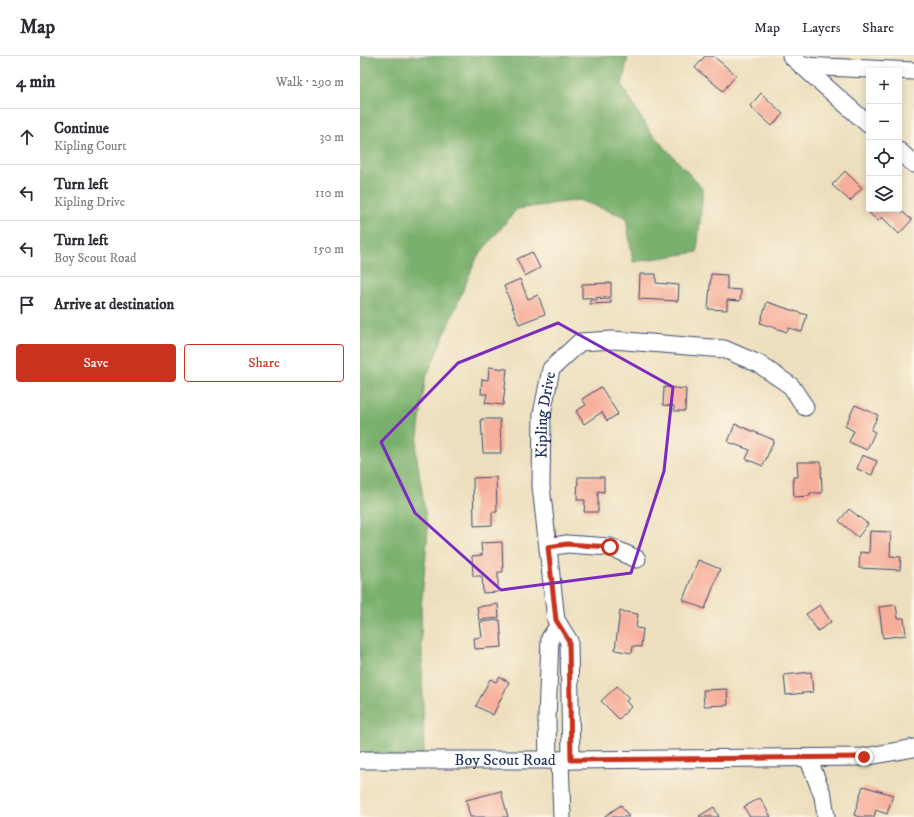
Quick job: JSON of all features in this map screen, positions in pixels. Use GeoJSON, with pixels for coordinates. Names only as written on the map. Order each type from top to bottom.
{"type":"FeatureCollection","features":[{"type":"Feature","properties":{"kind":"street"},"geometry":{"type":"LineString","coordinates":[[797,61],[914,71]]}},
{"type":"Feature","properties":{"kind":"street"},"geometry":{"type":"LineString","coordinates":[[797,61],[866,121]]}},
{"type":"Feature","properties":{"kind":"street"},"geometry":{"type":"LineString","coordinates":[[902,154],[914,164]]}},
{"type":"Feature","properties":{"kind":"street","name":"Kipling Drive"},"geometry":{"type":"LineString","coordinates":[[562,817],[560,760],[569,641],[556,620],[541,486],[542,414],[551,369],[580,342],[614,340],[724,349],[759,364],[791,386],[805,407]]}},
{"type":"Feature","properties":{"kind":"street"},"geometry":{"type":"LineString","coordinates":[[548,547],[567,544],[610,547],[637,559]]}},
{"type":"Feature","properties":{"kind":"street","name":"Kipling Drive"},"geometry":{"type":"LineString","coordinates":[[559,625],[550,638],[547,720],[560,760]]}},
{"type":"Feature","properties":{"kind":"street","name":"Boy Scout Road"},"geometry":{"type":"LineString","coordinates":[[360,760],[864,757],[914,748]]}},
{"type":"Feature","properties":{"kind":"street"},"geometry":{"type":"LineString","coordinates":[[808,758],[823,796],[826,817]]}},
{"type":"Feature","properties":{"kind":"highlighted area"},"geometry":{"type":"Polygon","coordinates":[[[558,323],[673,387],[664,471],[631,573],[501,590],[415,513],[381,442],[458,363],[558,323]]]}},
{"type":"Feature","properties":{"kind":"green space"},"geometry":{"type":"Polygon","coordinates":[[[360,56],[628,56],[622,86],[649,130],[703,189],[697,252],[633,262],[626,217],[579,200],[517,209],[477,257],[425,380],[416,452],[428,531],[421,608],[424,758],[360,754],[360,56]]]}},
{"type":"Feature","properties":{"kind":"building"},"geometry":{"type":"Polygon","coordinates":[[[705,56],[713,56],[736,75],[723,91],[695,68],[705,56]]]}},
{"type":"Feature","properties":{"kind":"building"},"geometry":{"type":"Polygon","coordinates":[[[761,93],[783,114],[772,126],[750,106],[761,93]]]}},
{"type":"Feature","properties":{"kind":"building"},"geometry":{"type":"Polygon","coordinates":[[[845,171],[862,188],[850,201],[832,185],[845,171]]]}},
{"type":"Feature","properties":{"kind":"building"},"geometry":{"type":"Polygon","coordinates":[[[868,212],[902,212],[912,220],[899,234],[882,217],[878,221],[868,212]]]}},
{"type":"Feature","properties":{"kind":"building"},"geometry":{"type":"Polygon","coordinates":[[[532,252],[540,268],[525,276],[517,259],[532,252]]]}},
{"type":"Feature","properties":{"kind":"building"},"geometry":{"type":"Polygon","coordinates":[[[640,274],[656,274],[656,283],[679,285],[678,301],[639,299],[640,274]]]}},
{"type":"Feature","properties":{"kind":"building"},"geometry":{"type":"Polygon","coordinates":[[[711,274],[727,275],[727,289],[741,290],[740,301],[727,300],[727,310],[708,309],[711,274]]]}},
{"type":"Feature","properties":{"kind":"building"},"geometry":{"type":"Polygon","coordinates":[[[520,279],[528,299],[538,295],[545,314],[519,324],[504,286],[520,279]]]}},
{"type":"Feature","properties":{"kind":"building"},"geometry":{"type":"Polygon","coordinates":[[[611,283],[611,297],[582,298],[582,284],[611,283]]]}},
{"type":"Feature","properties":{"kind":"building"},"geometry":{"type":"Polygon","coordinates":[[[611,299],[611,303],[590,304],[590,300],[611,299]]]}},
{"type":"Feature","properties":{"kind":"building"},"geometry":{"type":"Polygon","coordinates":[[[767,302],[807,315],[802,332],[789,328],[787,332],[760,323],[767,302]]]}},
{"type":"Feature","properties":{"kind":"building"},"geometry":{"type":"Polygon","coordinates":[[[489,367],[507,369],[503,405],[485,403],[487,394],[481,394],[482,379],[488,380],[489,367]]]}},
{"type":"Feature","properties":{"kind":"building"},"geometry":{"type":"Polygon","coordinates":[[[601,387],[618,414],[607,421],[602,412],[584,424],[576,411],[586,405],[582,399],[601,387]]]}},
{"type":"Feature","properties":{"kind":"building"},"geometry":{"type":"Polygon","coordinates":[[[664,387],[686,389],[685,411],[674,411],[674,406],[663,405],[664,387]]]}},
{"type":"Feature","properties":{"kind":"building"},"geometry":{"type":"Polygon","coordinates":[[[855,405],[878,415],[871,430],[875,432],[867,450],[849,442],[854,431],[845,426],[855,405]]]}},
{"type":"Feature","properties":{"kind":"building"},"geometry":{"type":"Polygon","coordinates":[[[481,419],[500,419],[501,453],[483,453],[481,419]]]}},
{"type":"Feature","properties":{"kind":"building"},"geometry":{"type":"Polygon","coordinates":[[[735,424],[774,440],[763,466],[746,459],[750,450],[728,442],[735,424]]]}},
{"type":"Feature","properties":{"kind":"building"},"geometry":{"type":"Polygon","coordinates":[[[862,455],[877,461],[872,475],[857,469],[862,455]]]}},
{"type":"Feature","properties":{"kind":"building"},"geometry":{"type":"Polygon","coordinates":[[[797,462],[821,462],[822,493],[810,493],[810,496],[794,497],[793,477],[798,477],[797,462]]]}},
{"type":"Feature","properties":{"kind":"building"},"geometry":{"type":"Polygon","coordinates":[[[496,477],[497,512],[492,512],[492,525],[474,526],[473,478],[496,477]]]}},
{"type":"Feature","properties":{"kind":"building"},"geometry":{"type":"Polygon","coordinates":[[[578,477],[604,477],[604,492],[598,491],[598,512],[584,512],[585,500],[577,500],[578,477]]]}},
{"type":"Feature","properties":{"kind":"building"},"geometry":{"type":"Polygon","coordinates":[[[849,509],[868,524],[858,537],[839,521],[849,509]]]}},
{"type":"Feature","properties":{"kind":"building"},"geometry":{"type":"Polygon","coordinates":[[[870,531],[891,532],[890,556],[901,557],[900,570],[859,568],[860,552],[869,553],[870,531]]]}},
{"type":"Feature","properties":{"kind":"building"},"geometry":{"type":"Polygon","coordinates":[[[502,542],[503,572],[498,572],[498,592],[483,593],[482,576],[473,576],[472,556],[482,555],[481,543],[502,542]]]}},
{"type":"Feature","properties":{"kind":"building"},"geometry":{"type":"Polygon","coordinates":[[[698,560],[720,569],[705,609],[683,600],[698,560]]]}},
{"type":"Feature","properties":{"kind":"building"},"geometry":{"type":"Polygon","coordinates":[[[498,604],[499,618],[479,620],[477,607],[498,604]]]}},
{"type":"Feature","properties":{"kind":"building"},"geometry":{"type":"Polygon","coordinates":[[[820,605],[831,622],[818,631],[806,614],[820,605]]]}},
{"type":"Feature","properties":{"kind":"building"},"geometry":{"type":"Polygon","coordinates":[[[896,605],[898,618],[904,618],[906,635],[883,638],[879,607],[896,605]]]}},
{"type":"Feature","properties":{"kind":"building"},"geometry":{"type":"Polygon","coordinates":[[[620,611],[638,614],[636,628],[643,629],[641,647],[633,646],[632,653],[615,650],[620,611]]]}},
{"type":"Feature","properties":{"kind":"building"},"geometry":{"type":"Polygon","coordinates":[[[500,620],[502,647],[475,649],[474,638],[482,637],[480,622],[500,620]]]}},
{"type":"Feature","properties":{"kind":"building"},"geometry":{"type":"Polygon","coordinates":[[[811,672],[813,692],[786,695],[784,675],[811,672]]]}},
{"type":"Feature","properties":{"kind":"building"},"geometry":{"type":"Polygon","coordinates":[[[499,677],[509,682],[493,715],[476,706],[490,679],[496,682],[499,677]]]}},
{"type":"Feature","properties":{"kind":"building"},"geometry":{"type":"Polygon","coordinates":[[[617,686],[629,698],[626,701],[631,707],[619,719],[601,701],[617,686]]]}},
{"type":"Feature","properties":{"kind":"building"},"geometry":{"type":"Polygon","coordinates":[[[727,689],[728,705],[704,706],[703,690],[727,689]]]}},
{"type":"Feature","properties":{"kind":"building"},"geometry":{"type":"Polygon","coordinates":[[[863,786],[893,795],[887,814],[876,810],[874,817],[859,817],[854,815],[863,786]]]}},
{"type":"Feature","properties":{"kind":"building"},"geometry":{"type":"Polygon","coordinates":[[[501,791],[508,817],[470,817],[466,800],[501,791]]]}},
{"type":"Feature","properties":{"kind":"building"},"geometry":{"type":"Polygon","coordinates":[[[760,798],[771,817],[750,817],[744,807],[760,798]]]}},
{"type":"Feature","properties":{"kind":"building"},"geometry":{"type":"Polygon","coordinates":[[[621,805],[629,817],[605,817],[605,816],[621,805]]]}},
{"type":"Feature","properties":{"kind":"building"},"geometry":{"type":"Polygon","coordinates":[[[714,807],[719,817],[699,816],[714,807]]]}},
{"type":"Feature","properties":{"kind":"route"},"geometry":{"type":"LineString","coordinates":[[610,547],[567,544],[548,547],[556,620],[569,641],[571,760],[864,757]]}}]}
